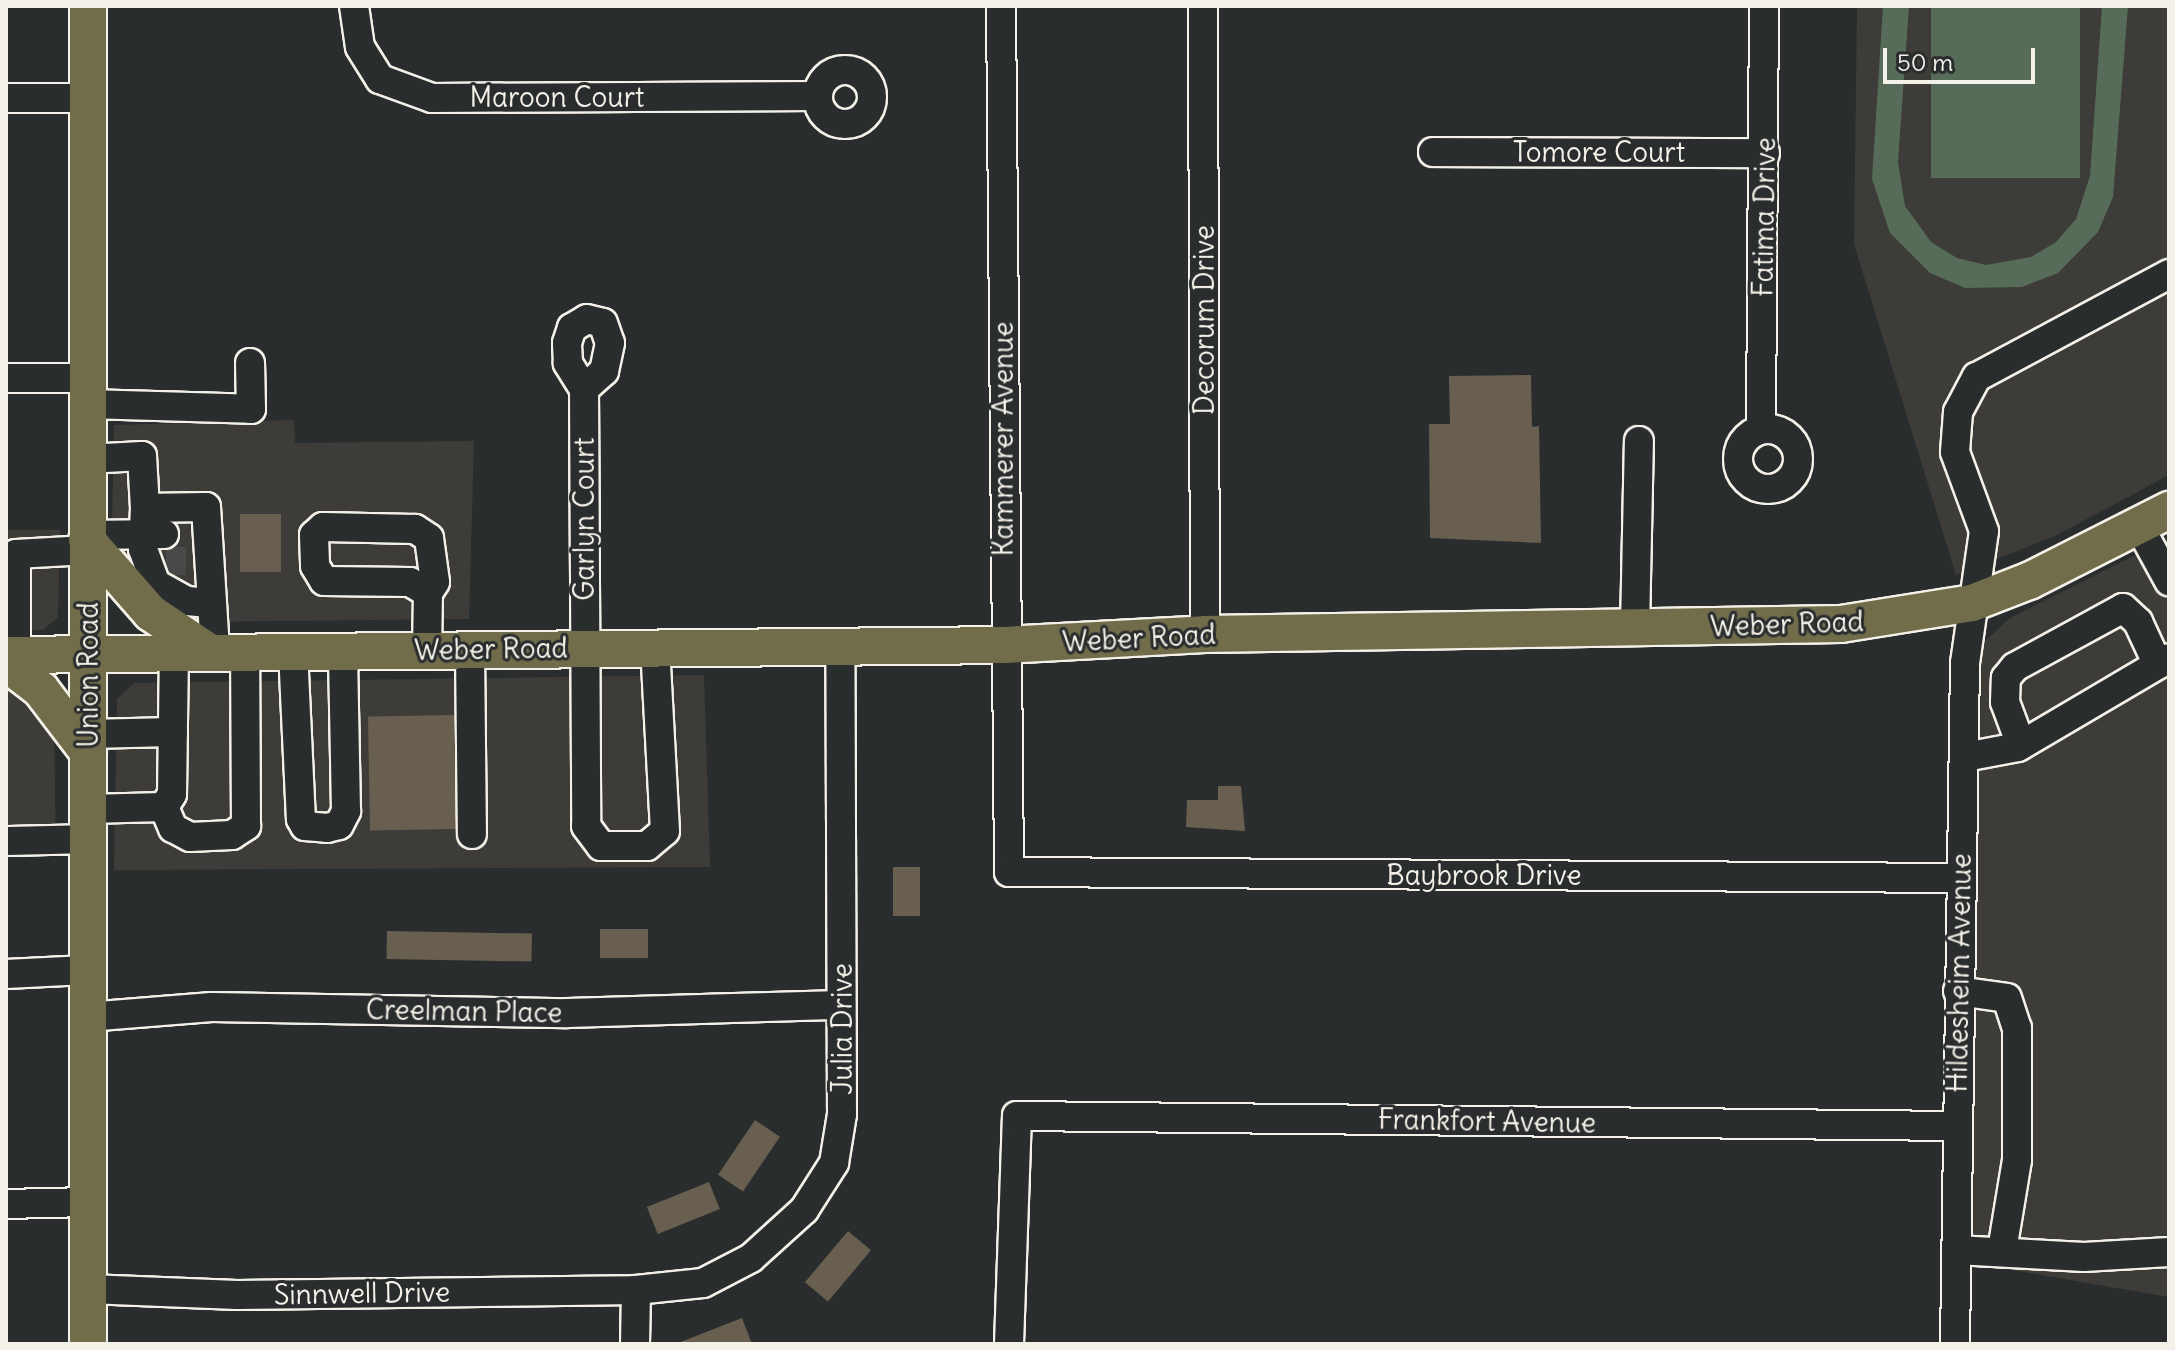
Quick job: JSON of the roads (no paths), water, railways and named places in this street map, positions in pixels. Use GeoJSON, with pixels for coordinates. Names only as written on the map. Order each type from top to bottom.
{"type":"FeatureCollection","features":[{"type":"Feature","properties":{"kind":"main road","name":"Union Road"},"geometry":{"type":"LineString","coordinates":[[88,6],[88,1344]]}},
{"type":"Feature","properties":{"kind":"main road","name":"Weber Road"},"geometry":{"type":"LineString","coordinates":[[9,657],[87,653],[1004,645],[1205,634],[1841,624],[1972,603],[2154,518]]}},
{"type":"Feature","properties":{"kind":"main road"},"geometry":{"type":"LineString","coordinates":[[87,542],[151,613],[211,652]]}},
{"type":"Feature","properties":{"kind":"main road"},"geometry":{"type":"LineString","coordinates":[[9,657],[88,743]]}},
{"type":"Feature","properties":{"kind":"street","name":"Maroon Court"},"geometry":{"type":"LineString","coordinates":[[354,6],[360,47],[380,79],[432,98],[817,96]]}},
{"type":"Feature","properties":{"kind":"street","name":"Kammerer Avenue"},"geometry":{"type":"LineString","coordinates":[[1001,6],[1004,645],[1009,872]]}},
{"type":"Feature","properties":{"kind":"street","name":"Decorum Drive"},"geometry":{"type":"LineString","coordinates":[[1203,6],[1205,634]]}},
{"type":"Feature","properties":{"kind":"street","name":"Fatima Drive"},"geometry":{"type":"LineString","coordinates":[[1761,428],[1764,6]]}},
{"type":"Feature","properties":{"kind":"street"},"geometry":{"type":"LineString","coordinates":[[6,98],[87,98]]}},
{"type":"Feature","properties":{"kind":"street","name":"Tomore Court"},"geometry":{"type":"LineString","coordinates":[[1433,152],[1765,153]]}},
{"type":"Feature","properties":{"kind":"street","name":"Hildesheim Avenue"},"geometry":{"type":"LineString","coordinates":[[1955,1344],[1959,878],[1972,603],[1984,531],[1955,452],[1958,412],[1977,377],[2169,274]]}},
{"type":"Feature","properties":{"kind":"street"},"geometry":{"type":"LineString","coordinates":[[6,378],[87,391],[251,409],[250,363]]}},
{"type":"Feature","properties":{"kind":"street","name":"Garlyn Court"},"geometry":{"type":"LineString","coordinates":[[584,389],[586,826],[601,846],[632,846],[659,840],[667,816],[655,648]]}},
{"type":"Feature","properties":{"kind":"street"},"geometry":{"type":"LineString","coordinates":[[1635,628],[1639,441]]}},
{"type":"Feature","properties":{"kind":"street"},"geometry":{"type":"LineString","coordinates":[[87,459],[142,456],[172,543],[212,603],[211,652],[246,826],[232,835],[190,837],[173,828],[164,807]]}},
{"type":"Feature","properties":{"kind":"street"},"geometry":{"type":"LineString","coordinates":[[2154,518],[2169,581]]}},
{"type":"Feature","properties":{"kind":"street"},"geometry":{"type":"LineString","coordinates":[[9,657],[11,552],[87,542],[172,543]]}},
{"type":"Feature","properties":{"kind":"street"},"geometry":{"type":"LineString","coordinates":[[172,543],[156,584],[171,594],[212,603]]}},
{"type":"Feature","properties":{"kind":"street"},"geometry":{"type":"LineString","coordinates":[[427,650],[428,593]]}},
{"type":"Feature","properties":{"kind":"street"},"geometry":{"type":"LineString","coordinates":[[1965,757],[2021,745],[2164,661],[2138,622],[2123,608],[2015,667],[2006,678],[2005,702],[2021,745]]}},
{"type":"Feature","properties":{"kind":"street","name":"Julia Drive"},"geometry":{"type":"LineString","coordinates":[[636,1290],[703,1283],[751,1258],[804,1210],[834,1163],[842,1114],[840,647]]}},
{"type":"Feature","properties":{"kind":"street"},"geometry":{"type":"LineString","coordinates":[[470,650],[472,834]]}},
{"type":"Feature","properties":{"kind":"street"},"geometry":{"type":"LineString","coordinates":[[293,651],[301,819],[305,826],[327,828],[339,825],[346,811],[343,651]]}},
{"type":"Feature","properties":{"kind":"street"},"geometry":{"type":"LineString","coordinates":[[6,841],[164,807],[172,794],[173,732],[211,652]]}},
{"type":"Feature","properties":{"kind":"street"},"geometry":{"type":"LineString","coordinates":[[88,743],[173,732]]}},
{"type":"Feature","properties":{"kind":"street","name":"Baybrook Drive"},"geometry":{"type":"LineString","coordinates":[[1009,872],[1959,878]]}},
{"type":"Feature","properties":{"kind":"street"},"geometry":{"type":"LineString","coordinates":[[6,974],[86,970]]}},
{"type":"Feature","properties":{"kind":"street"},"geometry":{"type":"LineString","coordinates":[[1958,991],[2007,998],[2017,1028],[2015,1252]]}},
{"type":"Feature","properties":{"kind":"street","name":"Creelman Place"},"geometry":{"type":"LineString","coordinates":[[87,1017],[212,1007],[567,1013],[841,1005]]}},
{"type":"Feature","properties":{"kind":"street","name":"Frankfort Avenue"},"geometry":{"type":"LineString","coordinates":[[1009,1344],[1017,1116],[1958,1126]]}},
{"type":"Feature","properties":{"kind":"street"},"geometry":{"type":"LineString","coordinates":[[6,1204],[87,1202]]}},
{"type":"Feature","properties":{"kind":"street"},"geometry":{"type":"LineString","coordinates":[[1956,1250],[2084,1257],[2169,1252]]}},
{"type":"Feature","properties":{"kind":"street","name":"Sinnwell Drive"},"geometry":{"type":"LineString","coordinates":[[88,1289],[237,1295],[636,1290]]}},
{"type":"Feature","properties":{"kind":"street"},"geometry":{"type":"LineString","coordinates":[[635,1344],[636,1290]]}},
{"type":"Feature","properties":{"kind":"tunnel"},"geometry":{"type":"LineString","coordinates":[[166,561],[186,561]]}}]}
